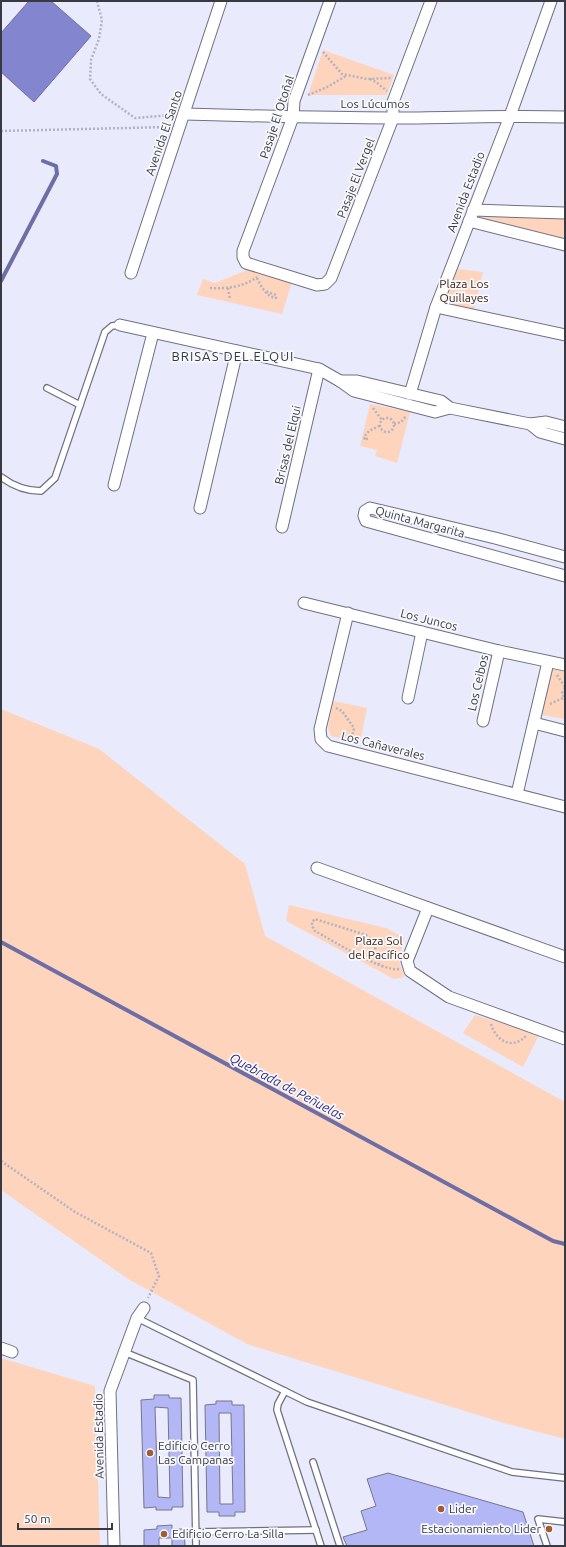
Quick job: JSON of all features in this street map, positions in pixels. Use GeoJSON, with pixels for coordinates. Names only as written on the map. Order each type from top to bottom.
{"type":"FeatureCollection","features":[{"type":"Feature","properties":{"kind":"street","name":"Avenida El Santo"},"geometry":{"type":"LineString","coordinates":[[131,273],[222,1]]}},
{"type":"Feature","properties":{"kind":"street","name":"Pasaje El Otoñal"},"geometry":{"type":"LineString","coordinates":[[246,263],[243,257],[243,252],[293,117],[294,101],[316,44],[330,1]]}},
{"type":"Feature","properties":{"kind":"street","name":"Pasaje El Vergel"},"geometry":{"type":"LineString","coordinates":[[246,263],[260,273],[316,285],[325,284],[331,278],[393,118],[393,102],[432,1]]}},
{"type":"Feature","properties":{"kind":"street","name":"Avenida Estadio"},"geometry":{"type":"LineString","coordinates":[[410,394],[436,307],[510,116],[551,1]]}},
{"type":"Feature","properties":{"kind":"street","name":"Los Lúcumos"},"geometry":{"type":"LineString","coordinates":[[185,114],[393,118],[510,116],[565,117]]}},
{"type":"Feature","properties":{"kind":"street"},"geometry":{"type":"LineString","coordinates":[[473,210],[565,213]]}},
{"type":"Feature","properties":{"kind":"street"},"geometry":{"type":"LineString","coordinates":[[469,221],[565,245]]}},
{"type":"Feature","properties":{"kind":"street"},"geometry":{"type":"LineString","coordinates":[[436,307],[565,335]]}},
{"type":"Feature","properties":{"kind":"street"},"geometry":{"type":"LineString","coordinates":[[120,325],[319,369],[354,391],[435,412],[450,408]]}},
{"type":"Feature","properties":{"kind":"street"},"geometry":{"type":"LineString","coordinates":[[114,485],[153,333]]}},
{"type":"Feature","properties":{"kind":"street"},"geometry":{"type":"LineString","coordinates":[[200,508],[237,351]]}},
{"type":"Feature","properties":{"kind":"street","name":"Brisas del Elqui"},"geometry":{"type":"LineString","coordinates":[[282,527],[319,369]]}},
{"type":"Feature","properties":{"kind":"street"},"geometry":{"type":"LineString","coordinates":[[340,381],[357,381],[440,401],[450,408],[530,424],[546,422],[565,427]]}},
{"type":"Feature","properties":{"kind":"street"},"geometry":{"type":"LineString","coordinates":[[530,424],[540,432],[565,438]]}},
{"type":"Feature","properties":{"kind":"street","name":"Quinta Margarita"},"geometry":{"type":"LineString","coordinates":[[565,557],[495,538],[370,508],[365,511],[364,516],[366,521],[565,576]]}},
{"type":"Feature","properties":{"kind":"street"},"geometry":{"type":"LineString","coordinates":[[489,555],[495,538]]}},
{"type":"Feature","properties":{"kind":"street","name":"Los Juncos"},"geometry":{"type":"LineString","coordinates":[[304,603],[499,651],[565,665]]}},
{"type":"Feature","properties":{"kind":"street","name":"Los Cañaverales"},"geometry":{"type":"LineString","coordinates":[[348,613],[320,729],[321,739],[328,746],[565,807]]}},
{"type":"Feature","properties":{"kind":"street"},"geometry":{"type":"LineString","coordinates":[[408,698],[422,632]]}},
{"type":"Feature","properties":{"kind":"street","name":"Los Ceibos"},"geometry":{"type":"LineString","coordinates":[[483,721],[499,651]]}},
{"type":"Feature","properties":{"kind":"street"},"geometry":{"type":"LineString","coordinates":[[517,794],[548,662]]}},
{"type":"Feature","properties":{"kind":"street"},"geometry":{"type":"LineString","coordinates":[[534,723],[565,731]]}},
{"type":"Feature","properties":{"kind":"street"},"geometry":{"type":"LineString","coordinates":[[317,868],[565,957]]}},
{"type":"Feature","properties":{"kind":"street"},"geometry":{"type":"LineString","coordinates":[[428,908],[407,961],[410,971],[449,997],[565,1039]]}},
{"type":"Feature","properties":{"kind":"street","name":"Avenida Estadio"},"geometry":{"type":"LineString","coordinates":[[114,1546],[110,1391],[137,1318],[144,1308]]}},
{"type":"Feature","properties":{"kind":"street"},"geometry":{"type":"LineString","coordinates":[[1,1348],[12,1352]]}},
{"type":"Feature","properties":{"kind":"lane"},"geometry":{"type":"LineString","coordinates":[[1,477],[9,483],[31,491],[41,491],[55,478],[105,332],[112,326],[120,325]]}},
{"type":"Feature","properties":{"kind":"lane"},"geometry":{"type":"LineString","coordinates":[[47,388],[80,405]]}},
{"type":"Feature","properties":{"kind":"lane"},"geometry":{"type":"LineString","coordinates":[[137,1318],[307,1402],[512,1472],[565,1478]]}},
{"type":"Feature","properties":{"kind":"lane"},"geometry":{"type":"LineString","coordinates":[[124,1352],[193,1380],[196,1546]]}},
{"type":"Feature","properties":{"kind":"lane"},"geometry":{"type":"LineString","coordinates":[[285,1391],[276,1410],[321,1546]]}},
{"type":"Feature","properties":{"kind":"lane"},"geometry":{"type":"LineString","coordinates":[[313,1462],[340,1546]]}},
{"type":"Feature","properties":{"kind":"lane"},"geometry":{"type":"LineString","coordinates":[[547,1546],[538,1520],[565,1522]]}},
{"type":"Feature","properties":{"kind":"lane"},"geometry":{"type":"LineString","coordinates":[[196,1532],[316,1530]]}},
{"type":"Feature","properties":{"kind":"path"},"geometry":{"type":"LineString","coordinates":[[97,1],[102,20],[100,39],[91,60],[90,80],[101,94],[135,118],[185,114]]}},
{"type":"Feature","properties":{"kind":"path"},"geometry":{"type":"LineString","coordinates":[[316,44],[342,74],[369,79],[403,77]]}},
{"type":"Feature","properties":{"kind":"path"},"geometry":{"type":"LineString","coordinates":[[294,101],[327,87],[346,75]]}},
{"type":"Feature","properties":{"kind":"path"},"geometry":{"type":"LineString","coordinates":[[369,79],[385,90],[393,102]]}},
{"type":"Feature","properties":{"kind":"path"},"geometry":{"type":"LineString","coordinates":[[1,131],[180,126]]}},
{"type":"Feature","properties":{"kind":"path"},"geometry":{"type":"LineString","coordinates":[[210,288],[228,288],[249,282],[260,273],[265,291]]}},
{"type":"Feature","properties":{"kind":"path"},"geometry":{"type":"LineString","coordinates":[[228,288],[230,300]]}},
{"type":"Feature","properties":{"kind":"path"},"geometry":{"type":"LineString","coordinates":[[364,439],[369,431],[379,426],[380,421],[384,418],[391,419],[394,424],[393,428],[388,432],[383,431],[379,426]]}},
{"type":"Feature","properties":{"kind":"path"},"geometry":{"type":"LineString","coordinates":[[565,688],[562,695],[565,700]]}},
{"type":"Feature","properties":{"kind":"path"},"geometry":{"type":"LineString","coordinates":[[326,705],[342,711],[354,728],[349,751]]}},
{"type":"Feature","properties":{"kind":"path"},"geometry":{"type":"LineString","coordinates":[[378,965],[374,944],[371,938],[366,935],[316,919],[312,922],[312,926],[315,931],[378,965],[394,970],[409,968]]}},
{"type":"Feature","properties":{"kind":"path"},"geometry":{"type":"LineString","coordinates":[[490,1012],[491,1025],[495,1035],[504,1042],[515,1042],[524,1038],[533,1027]]}},
{"type":"Feature","properties":{"kind":"path"},"geometry":{"type":"LineString","coordinates":[[1,1161],[75,1212],[151,1253],[159,1276],[144,1308]]}},
{"type":"Feature","properties":{"kind":"green space"},"geometry":{"type":"Polygon","coordinates":[[[323,50],[394,75],[387,95],[308,95],[323,50]]]}},
{"type":"Feature","properties":{"kind":"green space"},"geometry":{"type":"Polygon","coordinates":[[[484,216],[565,219],[565,241],[482,221],[484,216]]]}},
{"type":"Feature","properties":{"kind":"green space"},"geometry":{"type":"Polygon","coordinates":[[[250,269],[292,282],[282,314],[197,295],[203,279],[215,283],[250,269]]]}},
{"type":"Feature","properties":{"kind":"green space","name":"Plaza Los Quillayes"},"geometry":{"type":"Polygon","coordinates":[[[458,269],[483,272],[474,309],[444,304],[458,269]]]}},
{"type":"Feature","properties":{"kind":"green space"},"geometry":{"type":"Polygon","coordinates":[[[370,404],[410,412],[397,463],[375,456],[377,450],[360,446],[370,404]]]}},
{"type":"Feature","properties":{"kind":"green space"},"geometry":{"type":"Polygon","coordinates":[[[555,667],[565,670],[565,719],[542,715],[539,706],[549,671],[555,667]]]}},
{"type":"Feature","properties":{"kind":"green space"},"geometry":{"type":"Polygon","coordinates":[[[333,701],[367,708],[360,742],[331,736],[328,728],[333,701]]]}},
{"type":"Feature","properties":{"kind":"green space","name":"Quebrada de Peñuelas"},"geometry":{"type":"Polygon","coordinates":[[[1,709],[99,749],[245,864],[265,936],[565,1102],[565,1439],[504,1423],[247,1344],[128,1279],[1,1190],[1,709]]]}},
{"type":"Feature","properties":{"kind":"green space","name":"Plaza Sol del Pacífico"},"geometry":{"type":"Polygon","coordinates":[[[289,905],[386,928],[404,938],[399,961],[404,977],[394,979],[286,921],[289,905]]]}},
{"type":"Feature","properties":{"kind":"green space"},"geometry":{"type":"Polygon","coordinates":[[[475,1015],[539,1035],[523,1067],[463,1033],[475,1015]]]}},
{"type":"Feature","properties":{"kind":"green space"},"geometry":{"type":"Polygon","coordinates":[[[1,1358],[95,1386],[100,1546],[1,1546],[1,1358]]]}},
{"type":"Feature","properties":{"kind":"water"},"geometry":{"type":"Polygon","coordinates":[[[29,1],[51,1],[91,36],[34,102],[1,72],[1,33],[29,1]]]}},
{"type":"Feature","properties":{"kind":"building","name":"Edificio Cerro Las Campanas"},"geometry":{"type":"Polygon","coordinates":[[[154,1395],[169,1395],[169,1398],[181,1398],[183,1507],[172,1507],[172,1510],[156,1510],[156,1507],[144,1508],[141,1400],[154,1399],[154,1395]],[[155,1407],[158,1497],[170,1498],[168,1408],[155,1407]]]}},
{"type":"Feature","properties":{"kind":"building"},"geometry":{"type":"Polygon","coordinates":[[[216,1401],[232,1401],[232,1405],[244,1405],[245,1512],[235,1512],[235,1516],[219,1516],[219,1512],[207,1512],[205,1405],[216,1404],[216,1401]],[[219,1413],[220,1504],[233,1504],[231,1413],[219,1413]]]}},
{"type":"Feature","properties":{"kind":"building","name":"Lider"},"geometry":{"type":"Polygon","coordinates":[[[388,1473],[523,1512],[534,1546],[347,1546],[343,1537],[367,1530],[361,1511],[376,1506],[367,1479],[388,1473]]]}},
{"type":"Feature","properties":{"kind":"building","name":"Edificio Cerro La Silla"},"geometry":{"type":"Polygon","coordinates":[[[172,1525],[172,1529],[184,1529],[185,1546],[172,1546],[172,1538],[159,1538],[159,1546],[144,1546],[144,1530],[157,1529],[157,1526],[172,1525]]]}},
{"type":"Feature","properties":{"kind":"waterway","name":"Quebrada de Peñuelas"},"geometry":{"type":"LineString","coordinates":[[1,281],[57,174],[56,166],[43,161]]}},
{"type":"Feature","properties":{"kind":"waterway","name":"Quebrada de Peñuelas"},"geometry":{"type":"LineString","coordinates":[[1,942],[553,1241],[565,1244]]}},
{"type":"Feature","properties":{"kind":"place","name":"Edificio Cerro Las Campanas"},"geometry":{"type":"Point","coordinates":[150,1453]}},
{"type":"Feature","properties":{"kind":"place","name":"Lider"},"geometry":{"type":"Point","coordinates":[441,1509]}},
{"type":"Feature","properties":{"kind":"place","name":"Estacionamiento Lider"},"geometry":{"type":"Point","coordinates":[549,1529]}},
{"type":"Feature","properties":{"kind":"place","name":"Edificio Cerro La Silla"},"geometry":{"type":"Point","coordinates":[164,1534]}},
{"type":"Feature","properties":{"kind":"district","name":"BRISAS DEL ELQUI"},"geometry":{"type":"Point","coordinates":[233,356]}}]}
